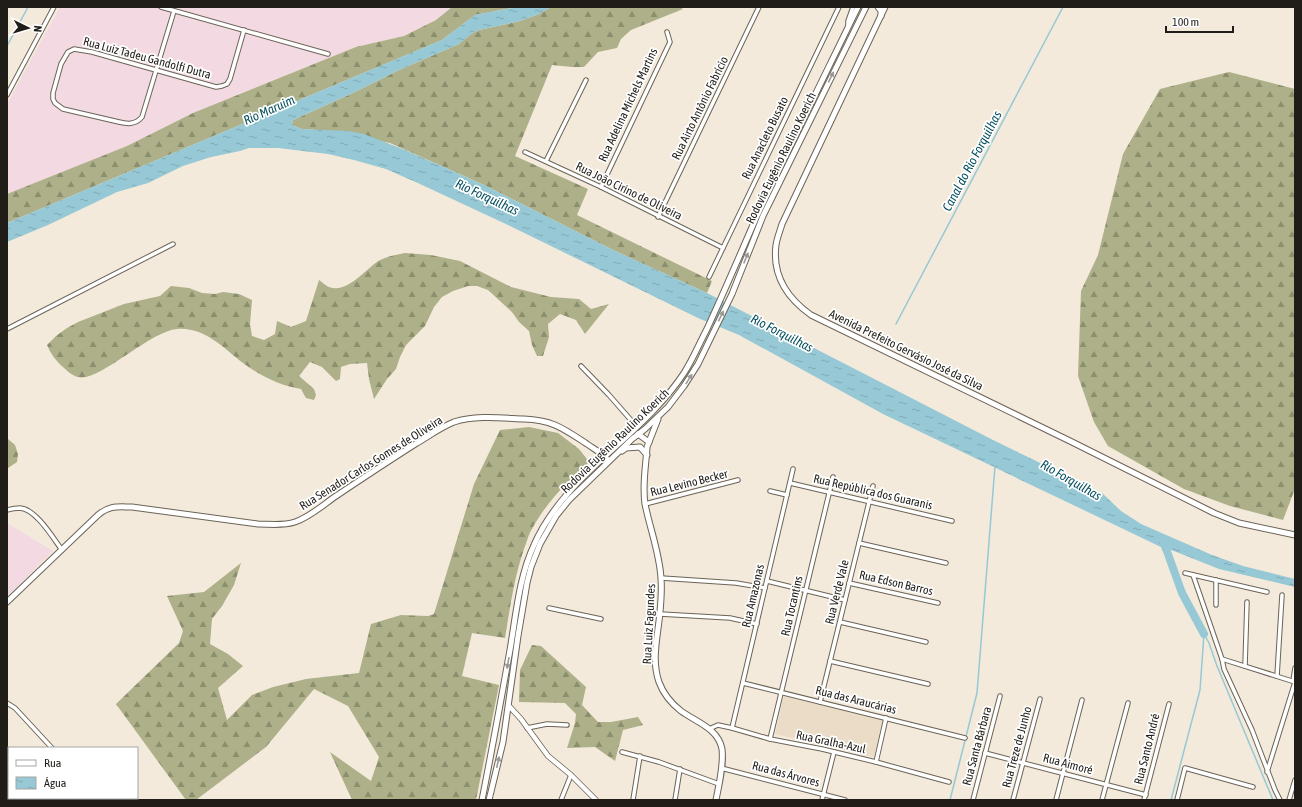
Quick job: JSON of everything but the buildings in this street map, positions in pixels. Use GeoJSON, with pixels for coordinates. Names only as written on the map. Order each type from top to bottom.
{"type":"FeatureCollection","features":[{"type":"Feature","properties":{"kind":"main road","name":"Rodovia Eugênio Raulino Koerich"},"geometry":{"type":"LineString","coordinates":[[489,800],[503,742],[522,607],[527,583],[535,555],[545,532],[563,507],[664,400],[692,359],[725,292],[760,211],[858,7]]}},
{"type":"Feature","properties":{"kind":"main road"},"geometry":{"type":"LineString","coordinates":[[878,7],[881,11],[880,19]]}},
{"type":"Feature","properties":{"kind":"main road","name":"Avenida Prefeito Gervásio José da Silva"},"geometry":{"type":"LineString","coordinates":[[886,7],[782,224],[776,244],[776,260],[778,275],[784,288],[792,298],[811,315],[1214,513],[1239,523],[1295,535]]}},
{"type":"Feature","properties":{"kind":"main road","name":"Rodovia Eugênio Raulino Koerich"},"geometry":{"type":"LineString","coordinates":[[482,800],[496,733],[519,596],[529,556],[539,534],[558,505],[575,486],[607,459],[618,453],[661,414],[684,386],[702,356],[732,294],[763,216],[866,8]]}},
{"type":"Feature","properties":{"kind":"main road","name":"Rua Luiz Fagundes"},"geometry":{"type":"LineString","coordinates":[[661,414],[656,422],[648,444],[644,486],[645,504],[661,578],[656,672],[659,682],[677,708],[715,733],[720,742],[722,752],[721,768],[716,800]]}},
{"type":"Feature","properties":{"kind":"main road","name":"Rua Senador Carlos Gomes de Oliveira"},"geometry":{"type":"LineString","coordinates":[[7,602],[103,511],[112,507],[132,507],[258,524],[294,522],[307,516],[375,470],[446,426],[468,419],[501,418],[550,422],[566,430],[607,459]]}},
{"type":"Feature","properties":{"kind":"main road"},"geometry":{"type":"LineString","coordinates":[[637,427],[635,442],[647,455]]}},
{"type":"Feature","properties":{"kind":"main road"},"geometry":{"type":"LineString","coordinates":[[618,453],[626,448],[640,447],[648,444],[645,438],[636,436]]}},
{"type":"Feature","properties":{"kind":"street"},"geometry":{"type":"LineString","coordinates":[[7,95],[54,7]]}},
{"type":"Feature","properties":{"kind":"street"},"geometry":{"type":"LineString","coordinates":[[161,7],[328,54]]}},
{"type":"Feature","properties":{"kind":"street","name":"Rua Airto Antônio Fabrício"},"geometry":{"type":"LineString","coordinates":[[658,217],[759,7]]}},
{"type":"Feature","properties":{"kind":"street","name":"Rua Anacleto Busato"},"geometry":{"type":"LineString","coordinates":[[709,277],[839,7]]}},
{"type":"Feature","properties":{"kind":"street"},"geometry":{"type":"LineString","coordinates":[[848,27],[848,21],[853,7]]}},
{"type":"Feature","properties":{"kind":"street"},"geometry":{"type":"LineString","coordinates":[[156,70],[174,11]]}},
{"type":"Feature","properties":{"kind":"street","name":"Rua Luiz Tadeu Gandolfi Dutra"},"geometry":{"type":"LineString","coordinates":[[156,70],[142,117],[139,121],[134,123],[127,124],[63,109],[55,103],[53,98],[61,64],[68,52],[74,49],[86,50],[156,70],[208,85],[222,86],[227,84],[230,79],[244,30]]}},
{"type":"Feature","properties":{"kind":"street","name":"Rua Adelina Michels Martins"},"geometry":{"type":"LineString","coordinates":[[601,187],[670,42],[666,32]]}},
{"type":"Feature","properties":{"kind":"street"},"geometry":{"type":"LineString","coordinates":[[546,161],[586,80]]}},
{"type":"Feature","properties":{"kind":"street","name":"Rua João Cirino de Oliveira"},"geometry":{"type":"LineString","coordinates":[[525,152],[601,187],[658,217],[723,248]]}},
{"type":"Feature","properties":{"kind":"street"},"geometry":{"type":"LineString","coordinates":[[7,329],[173,244]]}},
{"type":"Feature","properties":{"kind":"street"},"geometry":{"type":"LineString","coordinates":[[581,366],[637,427]]}},
{"type":"Feature","properties":{"kind":"street","name":"Rua Amazonas"},"geometry":{"type":"LineString","coordinates":[[732,728],[793,468]]}},
{"type":"Feature","properties":{"kind":"street","name":"Rua Tocantins"},"geometry":{"type":"LineString","coordinates":[[770,739],[833,477]]}},
{"type":"Feature","properties":{"kind":"street","name":"Rua Levino Becker"},"geometry":{"type":"LineString","coordinates":[[645,504],[738,480]]}},
{"type":"Feature","properties":{"kind":"street","name":"Rua República dos Guaranis"},"geometry":{"type":"LineString","coordinates":[[790,482],[952,521]]}},
{"type":"Feature","properties":{"kind":"street","name":"Rua Verde Vale"},"geometry":{"type":"LineString","coordinates":[[820,702],[873,486]]}},
{"type":"Feature","properties":{"kind":"street"},"geometry":{"type":"LineString","coordinates":[[770,491],[787,495]]}},
{"type":"Feature","properties":{"kind":"street"},"geometry":{"type":"LineString","coordinates":[[7,510],[19,508],[31,513],[62,550]]}},
{"type":"Feature","properties":{"kind":"street"},"geometry":{"type":"LineString","coordinates":[[859,543],[946,563]]}},
{"type":"Feature","properties":{"kind":"street"},"geometry":{"type":"LineString","coordinates":[[1185,573],[1267,592]]}},
{"type":"Feature","properties":{"kind":"street"},"geometry":{"type":"LineString","coordinates":[[1193,575],[1222,659],[1224,669],[1252,730],[1267,772],[1280,800]]}},
{"type":"Feature","properties":{"kind":"street"},"geometry":{"type":"LineString","coordinates":[[661,578],[736,583],[765,588]]}},
{"type":"Feature","properties":{"kind":"street"},"geometry":{"type":"LineString","coordinates":[[1216,580],[1216,605]]}},
{"type":"Feature","properties":{"kind":"street"},"geometry":{"type":"LineString","coordinates":[[767,581],[845,600]]}},
{"type":"Feature","properties":{"kind":"street","name":"Rua Edson Barros"},"geometry":{"type":"LineString","coordinates":[[849,583],[938,603]]}},
{"type":"Feature","properties":{"kind":"street"},"geometry":{"type":"LineString","coordinates":[[1277,676],[1282,595]]}},
{"type":"Feature","properties":{"kind":"street"},"geometry":{"type":"LineString","coordinates":[[1245,666],[1247,602]]}},
{"type":"Feature","properties":{"kind":"street"},"geometry":{"type":"LineString","coordinates":[[549,608],[601,619]]}},
{"type":"Feature","properties":{"kind":"street"},"geometry":{"type":"LineString","coordinates":[[660,614],[730,618],[757,624]]}},
{"type":"Feature","properties":{"kind":"street"},"geometry":{"type":"LineString","coordinates":[[840,622],[926,642]]}},
{"type":"Feature","properties":{"kind":"street"},"geometry":{"type":"LineString","coordinates":[[1222,659],[1294,682]]}},
{"type":"Feature","properties":{"kind":"street"},"geometry":{"type":"LineString","coordinates":[[830,661],[928,684]]}},
{"type":"Feature","properties":{"kind":"street"},"geometry":{"type":"LineString","coordinates":[[1267,772],[1294,682],[1295,668]]}},
{"type":"Feature","properties":{"kind":"street","name":"Rua das Araucárias"},"geometry":{"type":"LineString","coordinates":[[743,683],[965,738]]}},
{"type":"Feature","properties":{"kind":"street","name":"Rua Santa Bárbara"},"geometry":{"type":"LineString","coordinates":[[973,800],[1000,696]]}},
{"type":"Feature","properties":{"kind":"street","name":"Rua Treze de Junho"},"geometry":{"type":"LineString","coordinates":[[1014,800],[1040,699]]}},
{"type":"Feature","properties":{"kind":"street"},"geometry":{"type":"LineString","coordinates":[[1056,800],[1082,700]]}},
{"type":"Feature","properties":{"kind":"street"},"geometry":{"type":"LineString","coordinates":[[7,703],[15,708],[51,747]]}},
{"type":"Feature","properties":{"kind":"street"},"geometry":{"type":"LineString","coordinates":[[1102,800],[1128,703]]}},
{"type":"Feature","properties":{"kind":"street","name":"Rua Santo André"},"geometry":{"type":"LineString","coordinates":[[1144,800],[1169,704]]}},
{"type":"Feature","properties":{"kind":"street"},"geometry":{"type":"LineString","coordinates":[[509,706],[548,756],[571,775],[596,800]]}},
{"type":"Feature","properties":{"kind":"street"},"geometry":{"type":"LineString","coordinates":[[876,762],[886,718]]}},
{"type":"Feature","properties":{"kind":"street"},"geometry":{"type":"LineString","coordinates":[[527,728],[547,724],[567,725]]}},
{"type":"Feature","properties":{"kind":"street","name":"Rua Gralha-Azul"},"geometry":{"type":"LineString","coordinates":[[709,729],[718,725],[732,728],[770,739],[876,762],[949,782]]}},
{"type":"Feature","properties":{"kind":"street"},"geometry":{"type":"LineString","coordinates":[[622,752],[640,756],[680,769],[719,784]]}},
{"type":"Feature","properties":{"kind":"street"},"geometry":{"type":"LineString","coordinates":[[822,800],[834,752]]}},
{"type":"Feature","properties":{"kind":"street","name":"Rua Aimoré"},"geometry":{"type":"LineString","coordinates":[[985,753],[1146,795]]}},
{"type":"Feature","properties":{"kind":"street"},"geometry":{"type":"LineString","coordinates":[[633,800],[640,756]]}},
{"type":"Feature","properties":{"kind":"street","name":"Rua das Árvores"},"geometry":{"type":"LineString","coordinates":[[721,768],[845,800]]}},
{"type":"Feature","properties":{"kind":"street"},"geometry":{"type":"LineString","coordinates":[[1177,800],[1185,768],[1253,787]]}},
{"type":"Feature","properties":{"kind":"street"},"geometry":{"type":"LineString","coordinates":[[674,800],[680,769]]}},
{"type":"Feature","properties":{"kind":"street"},"geometry":{"type":"LineString","coordinates":[[561,800],[571,775]]}},
{"type":"Feature","properties":{"kind":"street"},"geometry":{"type":"LineString","coordinates":[[1289,800],[1295,780]]}},
{"type":"Feature","properties":{"kind":"shaded area"},"geometry":{"type":"Polygon","coordinates":[[[60,7],[452,7],[436,20],[404,36],[356,47],[193,113],[127,146],[7,194],[7,104],[60,7]]]}},
{"type":"Feature","properties":{"kind":"shaded area"},"geometry":{"type":"Polygon","coordinates":[[[7,523],[53,551],[7,597],[7,523]]]}},
{"type":"Feature","properties":{"kind":"shaded area"},"geometry":{"type":"Polygon","coordinates":[[[784,696],[883,718],[874,757],[775,734],[784,696]]]}},
{"type":"Feature","properties":{"kind":"green space"},"geometry":{"type":"Polygon","coordinates":[[[452,7],[517,7],[475,15],[442,40],[7,223],[7,194],[127,146],[193,113],[356,47],[404,36],[436,20],[452,7]]]}},
{"type":"Feature","properties":{"kind":"green space"},"geometry":{"type":"Polygon","coordinates":[[[551,7],[680,7],[683,9],[631,30],[621,39],[617,48],[598,52],[584,67],[552,65],[515,156],[588,189],[577,215],[712,281],[707,293],[613,250],[484,185],[390,143],[320,130],[302,129],[292,125],[293,120],[399,70],[459,44],[471,34],[479,30],[520,21],[539,14],[551,7]]]}},
{"type":"Feature","properties":{"kind":"green space"},"geometry":{"type":"Polygon","coordinates":[[[1229,72],[1295,89],[1295,489],[1283,520],[1230,506],[1184,489],[1108,446],[1094,422],[1078,376],[1081,291],[1098,255],[1123,154],[1160,89],[1229,72]]]}},
{"type":"Feature","properties":{"kind":"green space"},"geometry":{"type":"Polygon","coordinates":[[[405,253],[431,255],[460,261],[511,287],[551,297],[579,299],[591,309],[609,304],[585,334],[576,320],[560,314],[548,324],[549,337],[543,356],[537,356],[532,345],[529,331],[519,322],[512,312],[488,290],[477,286],[468,286],[453,291],[442,297],[434,307],[425,326],[406,345],[396,369],[387,379],[374,399],[367,363],[350,364],[341,367],[340,379],[336,381],[322,367],[310,362],[299,376],[314,389],[316,395],[314,400],[306,398],[301,389],[278,383],[256,372],[221,345],[205,335],[187,329],[177,329],[153,338],[111,365],[87,377],[74,376],[68,372],[56,360],[47,345],[56,336],[78,322],[124,304],[160,296],[171,286],[189,288],[202,293],[215,294],[223,292],[239,294],[252,300],[250,324],[252,336],[264,340],[275,334],[277,321],[291,327],[306,321],[319,280],[329,287],[343,287],[350,284],[380,260],[405,253]]]}},
{"type":"Feature","properties":{"kind":"green space"},"geometry":{"type":"Polygon","coordinates":[[[529,427],[558,433],[579,449],[590,463],[573,477],[550,501],[531,531],[518,571],[505,638],[472,633],[462,676],[499,685],[476,800],[352,800],[330,752],[371,781],[379,757],[348,706],[314,689],[266,747],[196,800],[186,800],[116,704],[179,643],[183,631],[167,596],[204,592],[241,563],[234,585],[222,606],[212,619],[210,644],[228,654],[243,666],[218,688],[227,720],[252,695],[273,687],[306,679],[359,673],[371,624],[401,615],[428,616],[434,614],[474,484],[500,430],[529,427]]]}},
{"type":"Feature","properties":{"kind":"green space"},"geometry":{"type":"Polygon","coordinates":[[[7,432],[8,439],[15,445],[18,454],[17,462],[8,468],[7,468],[7,432]]]}},
{"type":"Feature","properties":{"kind":"green space"},"geometry":{"type":"Polygon","coordinates":[[[532,645],[541,646],[586,687],[582,705],[598,722],[611,722],[638,717],[643,725],[623,730],[615,761],[595,747],[567,748],[575,723],[576,714],[565,703],[519,702],[520,670],[532,645]]]}},
{"type":"Feature","properties":{"kind":"water","name":"Rio Forquilhas"},"geometry":{"type":"Polygon","coordinates":[[[517,7],[551,7],[539,14],[520,21],[479,30],[471,34],[459,44],[399,70],[293,120],[292,125],[302,129],[348,131],[364,134],[405,150],[484,185],[613,250],[707,293],[993,440],[1102,493],[1121,511],[1141,524],[1212,555],[1243,566],[1295,579],[1295,587],[1219,569],[1169,549],[1170,553],[1163,552],[1161,547],[883,414],[739,335],[698,318],[508,225],[420,184],[386,169],[354,160],[328,154],[278,148],[249,148],[211,157],[183,166],[148,183],[117,192],[48,225],[7,242],[7,223],[442,40],[475,15],[517,7]]]}},
{"type":"Feature","properties":{"kind":"waterway"},"geometry":{"type":"LineString","coordinates":[[7,46],[28,7]]}},
{"type":"Feature","properties":{"kind":"waterway","name":"Canal do Rio Forquilhas"},"geometry":{"type":"LineString","coordinates":[[896,324],[1063,7]]}},
{"type":"Feature","properties":{"kind":"waterway"},"geometry":{"type":"LineString","coordinates":[[950,800],[977,693],[995,466]]}},
{"type":"Feature","properties":{"kind":"waterway"},"geometry":{"type":"LineString","coordinates":[[1164,543],[1182,593],[1204,634]]}},
{"type":"Feature","properties":{"kind":"waterway"},"geometry":{"type":"LineString","coordinates":[[1204,634],[1273,800]]}},
{"type":"Feature","properties":{"kind":"waterway"},"geometry":{"type":"LineString","coordinates":[[1171,800],[1200,690],[1204,634]]}},
{"type":"Feature","properties":{"kind":"water label","name":"Rio Maruim"},"geometry":{"type":"Point","coordinates":[269,110]}}]}
